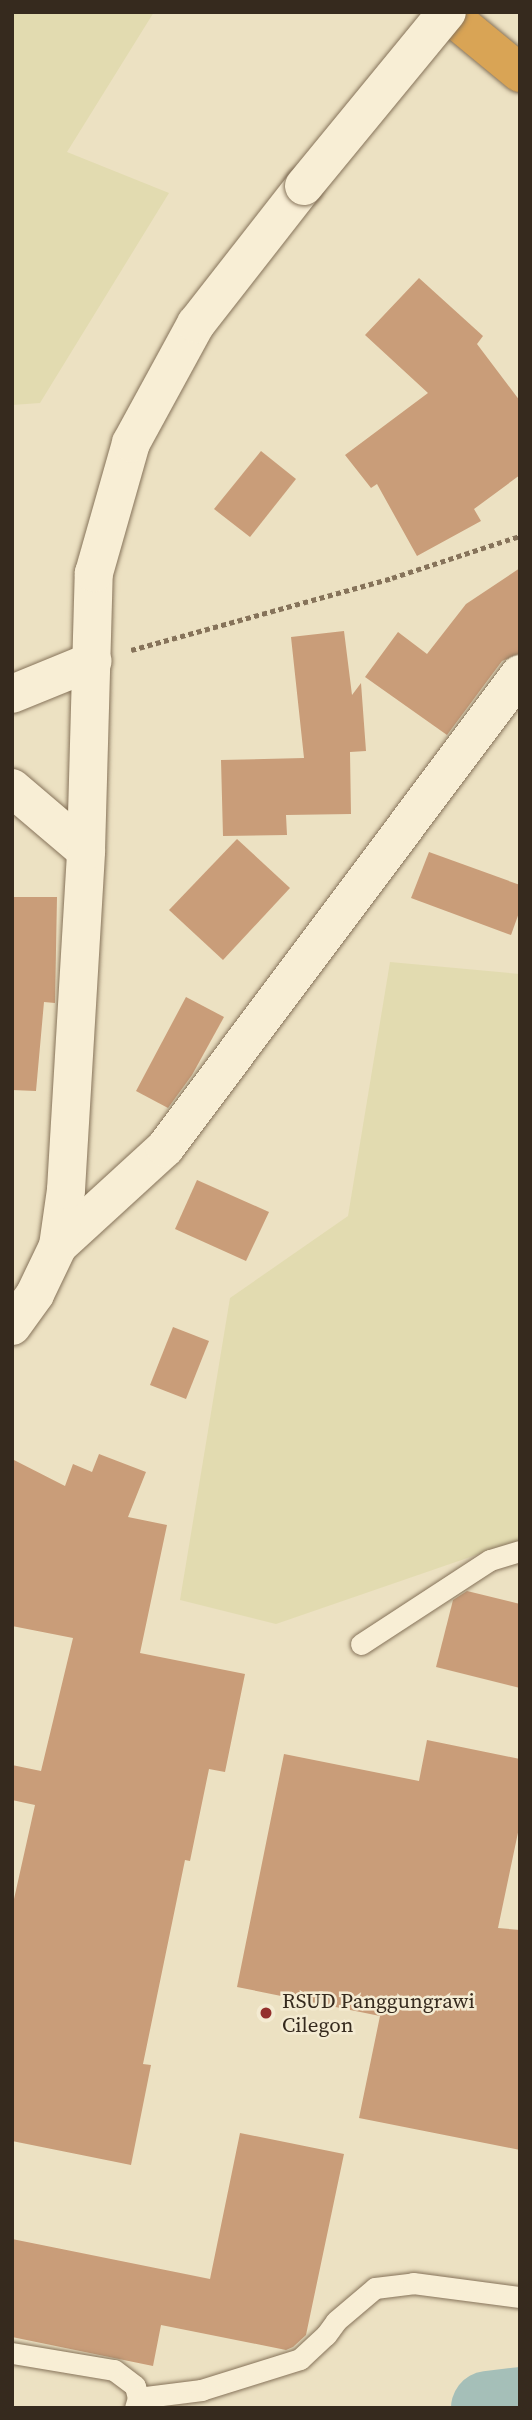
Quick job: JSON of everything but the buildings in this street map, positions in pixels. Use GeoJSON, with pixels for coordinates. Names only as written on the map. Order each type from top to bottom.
{"type":"FeatureCollection","features":[{"type":"Feature","properties":{"kind":"highway"},"geometry":{"type":"LineString","coordinates":[[446,12],[520,73]]}},
{"type":"Feature","properties":{"kind":"street"},"geometry":{"type":"LineString","coordinates":[[12,1326],[35,1294],[58,1246],[66,1190],[86,852],[94,573],[131,443],[196,324],[446,12]]}},
{"type":"Feature","properties":{"kind":"street"},"geometry":{"type":"LineString","coordinates":[[12,695],[93,661]]}},
{"type":"Feature","properties":{"kind":"street"},"geometry":{"type":"LineString","coordinates":[[58,1246],[165,1149],[520,674]]}},
{"type":"Feature","properties":{"kind":"street"},"geometry":{"type":"LineString","coordinates":[[12,788],[86,852]]}},
{"type":"Feature","properties":{"kind":"lane"},"geometry":{"type":"LineString","coordinates":[[361,1644],[490,1560],[520,1551]]}},
{"type":"Feature","properties":{"kind":"lane"},"geometry":{"type":"LineString","coordinates":[[12,2353],[114,2370],[135,2386],[137,2403],[201,2390],[300,2359],[326,2335],[336,2321],[375,2288],[413,2283],[520,2297]]}},
{"type":"Feature","properties":{"kind":"path"},"geometry":{"type":"LineString","coordinates":[[93,661],[392,578],[520,536]]}},
{"type":"Feature","properties":{"kind":"shaded area"},"geometry":{"type":"Polygon","coordinates":[[[12,12],[154,12],[67,152],[169,193],[40,403],[12,405],[12,12]]]}},
{"type":"Feature","properties":{"kind":"shaded area"},"geometry":{"type":"Polygon","coordinates":[[[390,962],[520,974],[520,1542],[276,1624],[180,1600],[230,1298],[348,1216],[390,962]]]}},
{"type":"Feature","properties":{"kind":"waterway"},"geometry":{"type":"LineString","coordinates":[[488,2408],[520,2404]]}},
{"type":"Feature","properties":{"kind":"place","name":"RSUD Panggungrawi Cilegon"},"geometry":{"type":"Point","coordinates":[266,2013]}}]}
